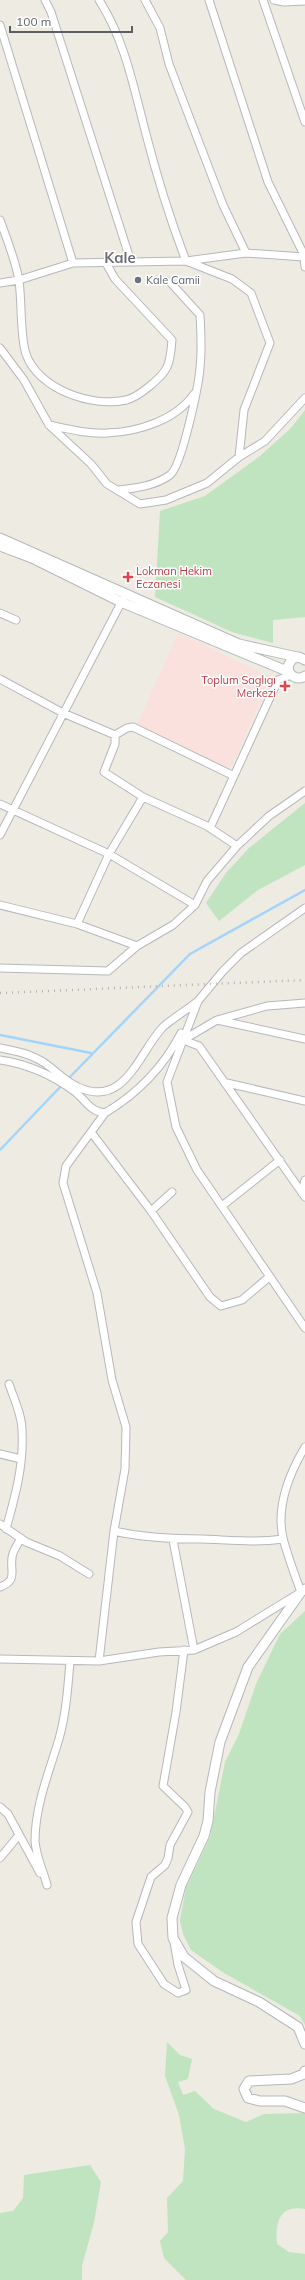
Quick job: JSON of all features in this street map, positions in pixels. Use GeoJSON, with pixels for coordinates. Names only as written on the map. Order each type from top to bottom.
{"type":"FeatureCollection","features":[{"type":"Feature","properties":{"kind":"street"},"geometry":{"type":"LineString","coordinates":[[45,0],[51,12],[131,262]]}},
{"type":"Feature","properties":{"kind":"street"},"geometry":{"type":"LineString","coordinates":[[99,0],[115,30],[124,54],[164,200],[186,261],[232,279],[251,293],[270,344],[244,410],[239,457]]}},
{"type":"Feature","properties":{"kind":"street"},"geometry":{"type":"LineString","coordinates":[[145,0],[160,28],[175,78],[223,205],[246,253]]}},
{"type":"Feature","properties":{"kind":"street"},"geometry":{"type":"LineString","coordinates":[[209,0],[268,182],[304,257],[305,267]]}},
{"type":"Feature","properties":{"kind":"street"},"geometry":{"type":"LineString","coordinates":[[263,0],[305,122]]}},
{"type":"Feature","properties":{"kind":"street"},"geometry":{"type":"LineString","coordinates":[[274,0],[284,2],[305,1]]}},
{"type":"Feature","properties":{"kind":"street"},"geometry":{"type":"LineString","coordinates":[[0,25],[73,262]]}},
{"type":"Feature","properties":{"kind":"street"},"geometry":{"type":"LineString","coordinates":[[0,220],[19,280],[26,353],[34,371],[57,387],[77,397],[105,403],[128,400],[154,383],[167,367],[172,340],[115,278],[106,263]]}},
{"type":"Feature","properties":{"kind":"street"},"geometry":{"type":"LineString","coordinates":[[0,283],[19,280],[73,262],[106,263],[186,261],[246,253],[304,257]]}},
{"type":"Feature","properties":{"kind":"street"},"geometry":{"type":"LineString","coordinates":[[118,490],[147,486],[171,474],[179,459],[198,388],[200,367],[200,315],[170,282]]}},
{"type":"Feature","properties":{"kind":"street"},"geometry":{"type":"LineString","coordinates":[[0,348],[24,380],[49,425],[91,464],[107,484],[140,504],[166,500],[207,483],[239,457],[265,441],[305,398]]}},
{"type":"Feature","properties":{"kind":"street"},"geometry":{"type":"LineString","coordinates":[[49,425],[107,433],[145,427],[171,414],[187,403],[198,388]]}},
{"type":"Feature","properties":{"kind":"street"},"geometry":{"type":"LineString","coordinates":[[0,538],[123,598],[239,644],[302,658]]}},
{"type":"Feature","properties":{"kind":"street"},"geometry":{"type":"LineString","coordinates":[[0,546],[32,558],[299,677]]}},
{"type":"Feature","properties":{"kind":"street"},"geometry":{"type":"LineString","coordinates":[[0,835],[123,598]]}},
{"type":"Feature","properties":{"kind":"street"},"geometry":{"type":"LineString","coordinates":[[0,613],[16,620]]}},
{"type":"Feature","properties":{"kind":"street"},"geometry":{"type":"LineString","coordinates":[[299,677],[289,662],[302,658]]}},
{"type":"Feature","properties":{"kind":"street"},"geometry":{"type":"LineString","coordinates":[[210,828],[278,680],[299,677]]}},
{"type":"Feature","properties":{"kind":"street"},"geometry":{"type":"LineString","coordinates":[[0,679],[63,713],[115,735]]}},
{"type":"Feature","properties":{"kind":"street"},"geometry":{"type":"LineString","coordinates":[[115,735],[133,726],[234,776]]}},
{"type":"Feature","properties":{"kind":"street"},"geometry":{"type":"LineString","coordinates":[[115,735],[115,744],[104,772],[143,797],[210,828],[237,846]]}},
{"type":"Feature","properties":{"kind":"street"},"geometry":{"type":"LineString","coordinates":[[0,968],[108,971],[137,946],[173,925],[195,905],[207,881],[237,846],[269,816],[305,791]]}},
{"type":"Feature","properties":{"kind":"street"},"geometry":{"type":"LineString","coordinates":[[77,924],[109,854],[143,797]]}},
{"type":"Feature","properties":{"kind":"street"},"geometry":{"type":"LineString","coordinates":[[0,804],[109,854],[195,905]]}},
{"type":"Feature","properties":{"kind":"street"},"geometry":{"type":"LineString","coordinates":[[0,905],[77,924],[137,946]]}},
{"type":"Feature","properties":{"kind":"street"},"geometry":{"type":"LineString","coordinates":[[99,1661],[114,1532],[125,1468],[126,1427],[112,1380],[97,1292],[63,1183],[66,1166],[105,1113],[138,1089],[172,1051],[198,1001],[222,971],[241,953],[305,908]]}},
{"type":"Feature","properties":{"kind":"street"},"geometry":{"type":"LineString","coordinates":[[198,1001],[167,1082],[176,1127],[197,1170],[305,1328]]}},
{"type":"Feature","properties":{"kind":"street"},"geometry":{"type":"LineString","coordinates":[[0,1060],[17,1063],[44,1073],[75,1088],[90,1091],[105,1091],[124,1082],[163,1027],[198,1001]]}},
{"type":"Feature","properties":{"kind":"street"},"geometry":{"type":"LineString","coordinates":[[183,1040],[217,1020],[267,1006],[305,1003]]}},
{"type":"Feature","properties":{"kind":"street"},"geometry":{"type":"LineString","coordinates":[[217,1020],[305,1039]]}},
{"type":"Feature","properties":{"kind":"street"},"geometry":{"type":"LineString","coordinates":[[183,1040],[199,1046],[304,1195]]}},
{"type":"Feature","properties":{"kind":"street"},"geometry":{"type":"LineString","coordinates":[[0,1048],[21,1052],[52,1068],[75,1088],[97,1112],[105,1113]]}},
{"type":"Feature","properties":{"kind":"street"},"geometry":{"type":"LineString","coordinates":[[227,1084],[305,1102]]}},
{"type":"Feature","properties":{"kind":"street"},"geometry":{"type":"LineString","coordinates":[[91,1132],[151,1211],[210,1297],[221,1306],[242,1300],[269,1277]]}},
{"type":"Feature","properties":{"kind":"street"},"geometry":{"type":"LineString","coordinates":[[222,1206],[280,1160]]}},
{"type":"Feature","properties":{"kind":"street"},"geometry":{"type":"LineString","coordinates":[[304,1195],[305,1180]]}},
{"type":"Feature","properties":{"kind":"street"},"geometry":{"type":"LineString","coordinates":[[151,1211],[172,1192]]}},
{"type":"Feature","properties":{"kind":"street"},"geometry":{"type":"LineString","coordinates":[[9,1384],[20,1415],[22,1431],[21,1459],[16,1493],[3,1526],[26,1542],[60,1556],[89,1574]]}},
{"type":"Feature","properties":{"kind":"street"},"geometry":{"type":"LineString","coordinates":[[303,1591],[283,1539],[283,1503],[294,1466],[305,1447]]}},
{"type":"Feature","properties":{"kind":"street"},"geometry":{"type":"LineString","coordinates":[[0,1454],[21,1459]]}},
{"type":"Feature","properties":{"kind":"street"},"geometry":{"type":"LineString","coordinates":[[114,1532],[173,1540],[262,1543],[283,1539]]}},
{"type":"Feature","properties":{"kind":"street"},"geometry":{"type":"LineString","coordinates":[[0,1587],[7,1584],[13,1574],[12,1558],[21,1538]]}},
{"type":"Feature","properties":{"kind":"street"},"geometry":{"type":"LineString","coordinates":[[173,1540],[194,1650]]}},
{"type":"Feature","properties":{"kind":"street"},"geometry":{"type":"LineString","coordinates":[[0,1659],[99,1661],[159,1652],[194,1650],[236,1632],[303,1591]]}},
{"type":"Feature","properties":{"kind":"street"},"geometry":{"type":"LineString","coordinates":[[184,1650],[176,1712],[163,1786],[185,1807],[188,1812],[170,1845],[168,1858],[165,1865],[151,1877],[136,1922],[138,1944],[164,1984],[174,1991],[184,1992],[186,1990],[178,1965],[173,1938],[172,1918],[181,1885],[204,1836],[208,1821],[210,1792],[220,1742],[248,1666],[303,1591]]}},
{"type":"Feature","properties":{"kind":"street"},"geometry":{"type":"LineString","coordinates":[[0,1807],[8,1814],[47,1885],[38,1855],[36,1830],[41,1799],[62,1726],[67,1699],[70,1661]]}},
{"type":"Feature","properties":{"kind":"street"},"geometry":{"type":"LineString","coordinates":[[0,1858],[19,1835]]}},
{"type":"Feature","properties":{"kind":"street"},"geometry":{"type":"LineString","coordinates":[[173,1938],[184,1957],[214,1981],[259,2002],[298,2027],[305,2044]]}},
{"type":"Feature","properties":{"kind":"street"},"geometry":{"type":"LineString","coordinates":[[305,2071],[304,2074],[291,2079],[249,2081],[244,2089],[248,2098],[260,2101],[285,2101],[305,2108]]}},
{"type":"Feature","properties":{"kind":"shaded area"},"geometry":{"type":"Polygon","coordinates":[[[178,633],[271,677],[232,766],[225,767],[137,725],[178,633]]]}},
{"type":"Feature","properties":{"kind":"green space"},"geometry":{"type":"Polygon","coordinates":[[[305,410],[305,617],[273,620],[273,643],[232,632],[155,597],[160,511],[205,496],[260,456],[291,428],[305,410]]]}},
{"type":"Feature","properties":{"kind":"green space"},"geometry":{"type":"Polygon","coordinates":[[[305,803],[305,865],[258,890],[219,921],[206,903],[226,873],[249,848],[305,803]]]}},
{"type":"Feature","properties":{"kind":"green space"},"geometry":{"type":"Polygon","coordinates":[[[305,1611],[305,2025],[300,2016],[224,1973],[191,1950],[183,1934],[180,1920],[186,1888],[210,1837],[225,1762],[239,1734],[256,1684],[280,1634],[305,1611]]]}},
{"type":"Feature","properties":{"kind":"green space"},"geometry":{"type":"Polygon","coordinates":[[[167,2042],[180,2055],[192,2059],[188,2079],[178,2082],[183,2095],[195,2091],[214,2109],[246,2122],[264,2114],[305,2113],[305,2209],[289,2209],[280,2217],[277,2229],[277,2244],[289,2252],[305,2254],[305,2280],[186,2280],[164,2258],[160,2241],[168,2232],[167,2198],[183,2181],[185,2149],[179,2115],[165,2076],[167,2042]]]}},
{"type":"Feature","properties":{"kind":"green space"},"geometry":{"type":"Polygon","coordinates":[[[90,2165],[101,2182],[94,2222],[82,2266],[82,2280],[0,2280],[0,2213],[13,2211],[23,2198],[24,2175],[90,2165]]]}},
{"type":"Feature","properties":{"kind":"waterway"},"geometry":{"type":"LineString","coordinates":[[68,1079],[190,954],[305,890]]}},
{"type":"Feature","properties":{"kind":"waterway"},"geometry":{"type":"LineString","coordinates":[[0,1035],[91,1053]]}},
{"type":"Feature","properties":{"kind":"waterway"},"geometry":{"type":"LineString","coordinates":[[0,1150],[63,1084]]}},
{"type":"Feature","properties":{"kind":"railway"},"geometry":{"type":"LineString","coordinates":[[0,993],[305,980]]}},
{"type":"Feature","properties":{"kind":"place","name":"Kale Camii"},"geometry":{"type":"Point","coordinates":[138,280]}},
{"type":"Feature","properties":{"kind":"place","name":"Lokman Hekim Eczanesi"},"geometry":{"type":"Point","coordinates":[128,577]}},
{"type":"Feature","properties":{"kind":"place","name":"Toplum Saglıgı Merkezi"},"geometry":{"type":"Point","coordinates":[285,686]}},
{"type":"Feature","properties":{"kind":"district","name":"Kale"},"geometry":{"type":"Point","coordinates":[120,257]}}]}
